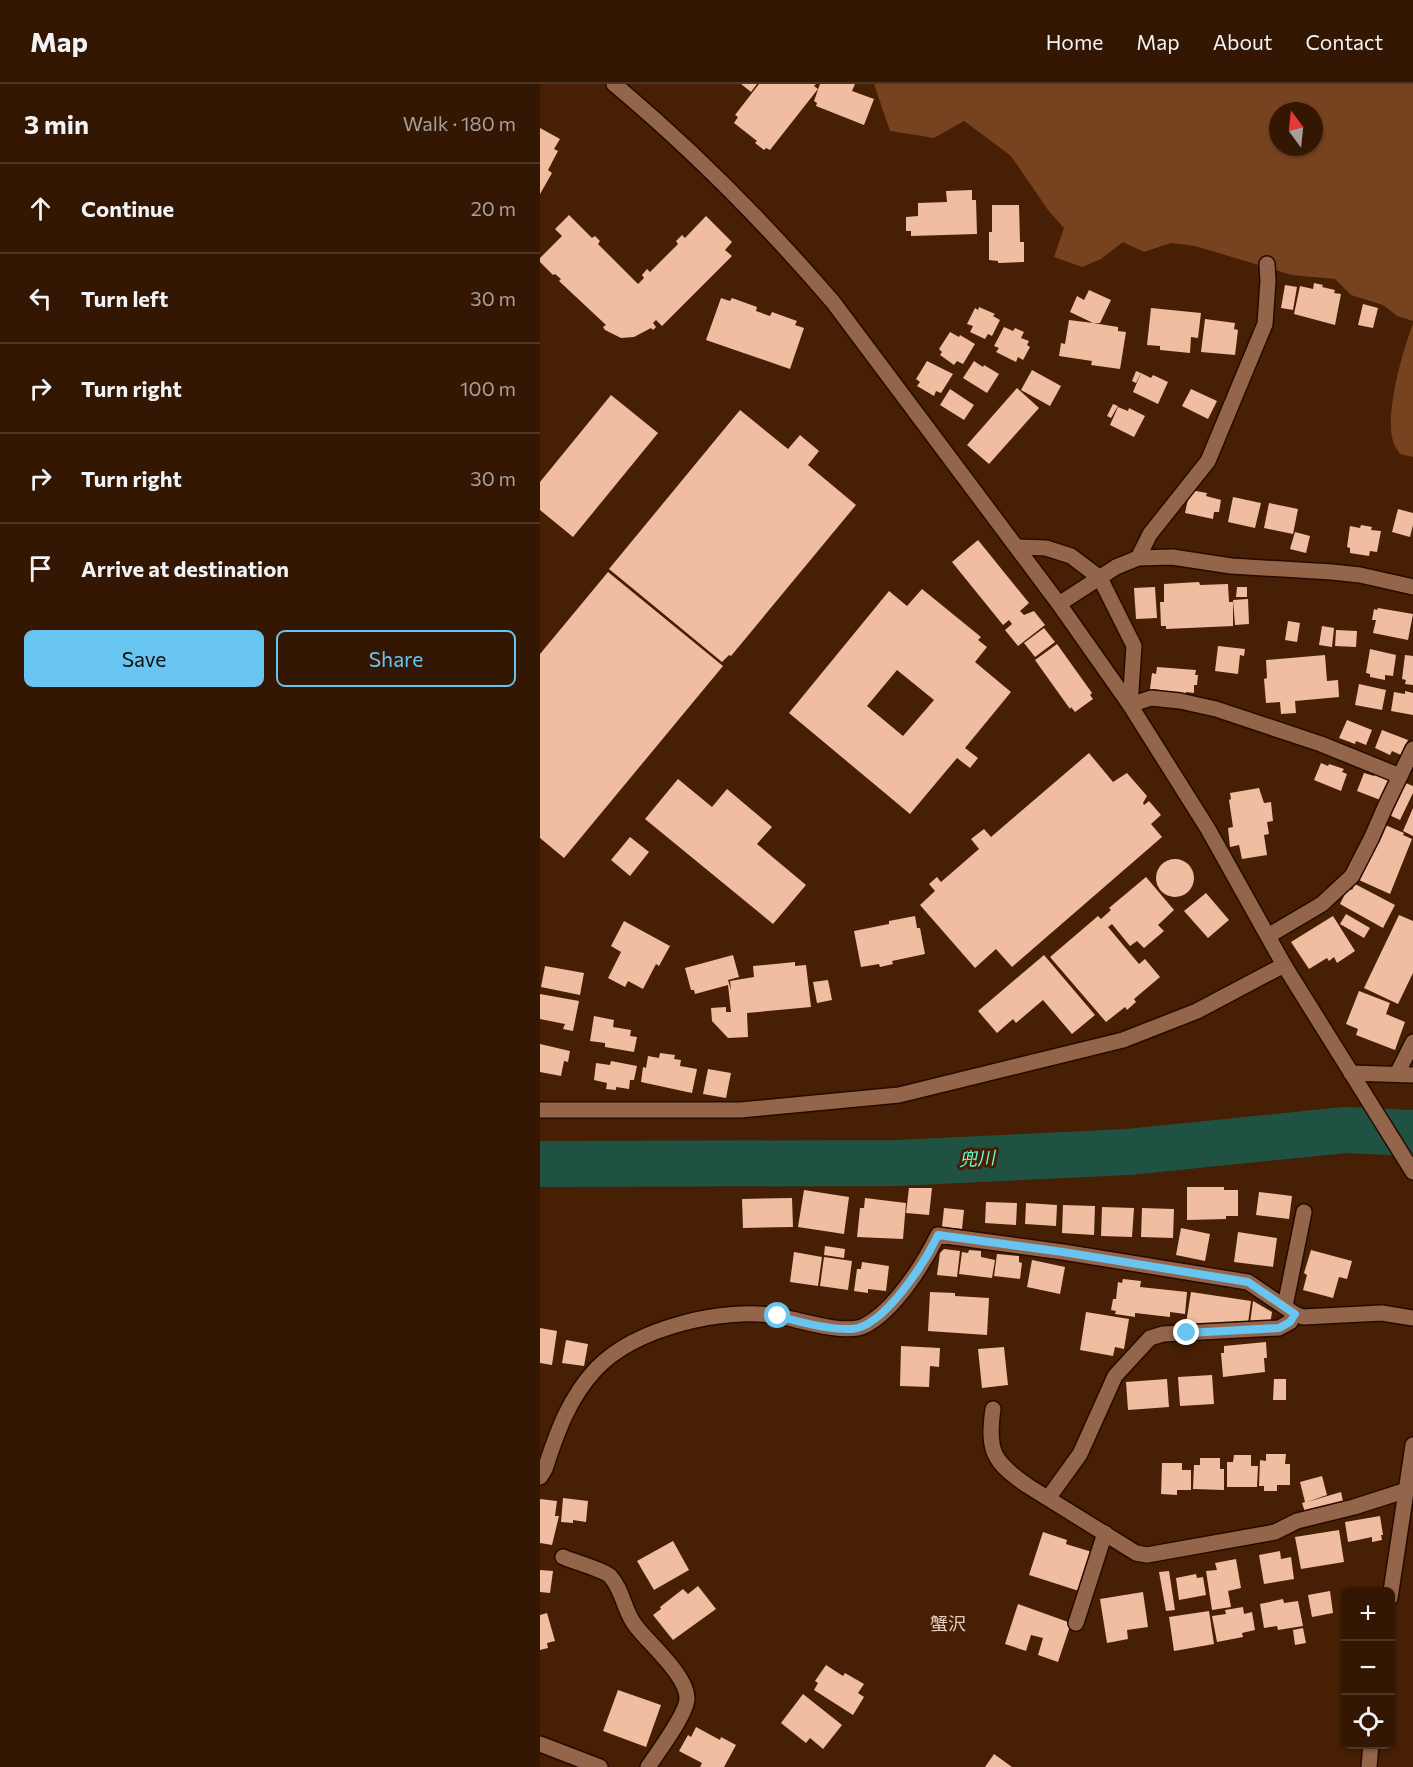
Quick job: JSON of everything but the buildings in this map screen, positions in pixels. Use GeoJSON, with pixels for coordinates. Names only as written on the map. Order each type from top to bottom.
{"type":"FeatureCollection","features":[{"type":"Feature","properties":{"kind":"street"},"geometry":{"type":"LineString","coordinates":[[614,84],[674,135],[803,267],[859,335],[1059,604],[1130,705],[1208,829],[1284,965],[1413,1172]]}},
{"type":"Feature","properties":{"kind":"street"},"geometry":{"type":"LineString","coordinates":[[1138,558],[1150,534],[1208,461],[1265,324],[1267,264]]}},
{"type":"Feature","properties":{"kind":"street"},"geometry":{"type":"LineString","coordinates":[[1017,547],[1046,548],[1071,556],[1100,578],[1134,646],[1130,705]]}},
{"type":"Feature","properties":{"kind":"street"},"geometry":{"type":"LineString","coordinates":[[1059,604],[1116,567],[1138,558],[1172,557],[1231,566],[1332,572],[1360,575],[1413,587]]}},
{"type":"Feature","properties":{"kind":"street"},"geometry":{"type":"LineString","coordinates":[[1130,705],[1151,698],[1180,701],[1216,709],[1321,744],[1405,776]]}},
{"type":"Feature","properties":{"kind":"street"},"geometry":{"type":"LineString","coordinates":[[1268,936],[1322,904],[1352,876],[1405,776],[1413,749]]}},
{"type":"Feature","properties":{"kind":"street"},"geometry":{"type":"LineString","coordinates":[[540,1110],[741,1110],[899,1095],[1123,1040],[1197,1011],[1284,965]]}},
{"type":"Feature","properties":{"kind":"street"},"geometry":{"type":"LineString","coordinates":[[1397,1074],[1413,1042]]}},
{"type":"Feature","properties":{"kind":"street"},"geometry":{"type":"LineString","coordinates":[[1351,1073],[1413,1075]]}},
{"type":"Feature","properties":{"kind":"street"},"geometry":{"type":"LineString","coordinates":[[1049,1497],[1080,1454],[1115,1376],[1150,1338],[1163,1334],[1279,1328],[1290,1322],[1304,1212]]}},
{"type":"Feature","properties":{"kind":"street"},"geometry":{"type":"LineString","coordinates":[[540,1477],[545,1469],[563,1415],[597,1368],[615,1354],[648,1335],[686,1322],[732,1314],[778,1316],[804,1323],[852,1329],[863,1327],[880,1315],[912,1280],[938,1235],[1063,1252],[1248,1282],[1303,1317],[1382,1313],[1413,1318]]}},
{"type":"Feature","properties":{"kind":"street"},"geometry":{"type":"LineString","coordinates":[[993,1408],[991,1445],[998,1461],[1012,1476],[1136,1552],[1147,1555],[1275,1532],[1297,1521],[1407,1490]]}},
{"type":"Feature","properties":{"kind":"street"},"geometry":{"type":"LineString","coordinates":[[1392,1587],[1413,1445]]}},
{"type":"Feature","properties":{"kind":"street"},"geometry":{"type":"LineString","coordinates":[[1076,1623],[1105,1533]]}},
{"type":"Feature","properties":{"kind":"street"},"geometry":{"type":"LineString","coordinates":[[563,1557],[609,1575],[633,1623],[682,1680],[687,1692],[687,1703],[648,1767]]}},
{"type":"Feature","properties":{"kind":"street"},"geometry":{"type":"LineString","coordinates":[[540,1744],[600,1767]]}},
{"type":"Feature","properties":{"kind":"street"},"geometry":{"type":"LineString","coordinates":[[1369,1767],[1371,1749]]}},
{"type":"Feature","properties":{"kind":"shaded area"},"geometry":{"type":"Polygon","coordinates":[[[874,84],[1413,84],[1413,321],[1397,316],[1383,305],[1351,295],[1335,279],[1292,275],[1195,246],[1171,243],[1144,252],[1123,242],[1101,259],[1082,267],[1054,257],[1064,228],[1048,210],[1011,156],[964,121],[934,138],[890,131],[874,84]]]}},
{"type":"Feature","properties":{"kind":"shaded area"},"geometry":{"type":"Polygon","coordinates":[[[1413,324],[1413,457],[1400,454],[1394,443],[1391,415],[1396,382],[1413,324]]]}},
{"type":"Feature","properties":{"kind":"waterway","name":"兜川"},"geometry":{"type":"LineString","coordinates":[[540,1164],[897,1163],[1128,1152],[1345,1130],[1413,1133]]}},
{"type":"Feature","properties":{"kind":"district","name":"蟹沢"},"geometry":{"type":"Point","coordinates":[948,1624]}},
{"type":"Feature","properties":{"kind":"route"},"geometry":{"type":"LineString","coordinates":[[778,1316],[804,1323],[852,1329],[863,1327],[880,1315],[912,1280],[938,1235],[1063,1252],[1248,1282],[1295,1314],[1290,1322],[1279,1328],[1187,1333]]}}]}
